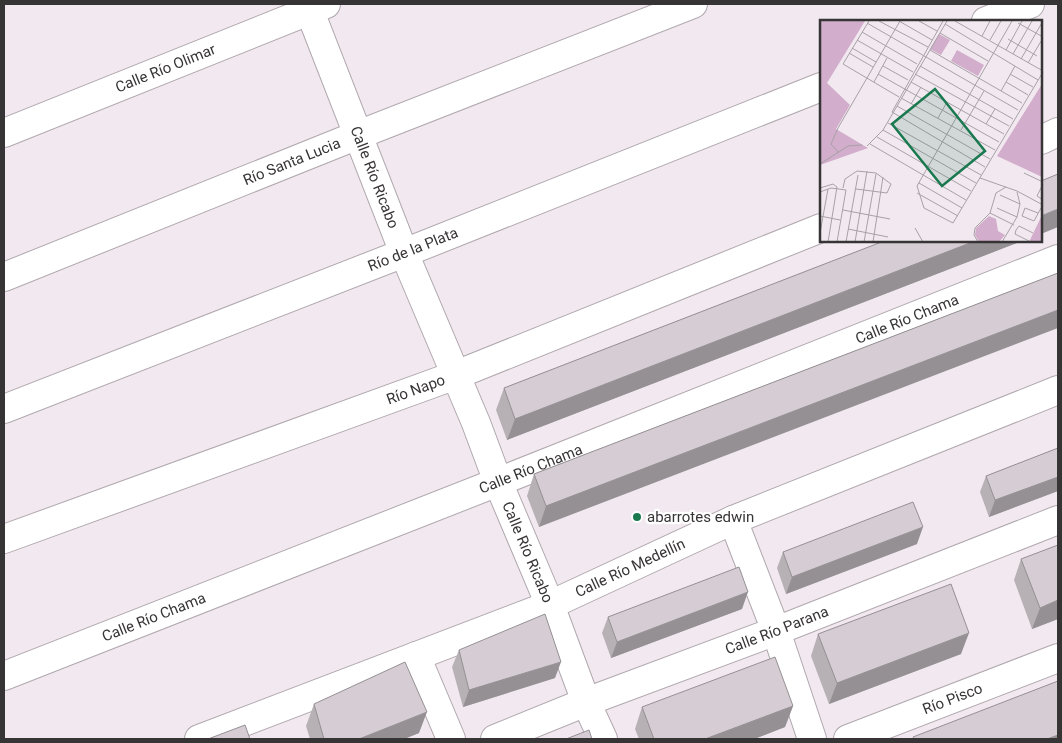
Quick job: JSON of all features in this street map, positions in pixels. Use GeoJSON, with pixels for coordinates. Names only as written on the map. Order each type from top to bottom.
{"type":"FeatureCollection","features":[{"type":"Feature","properties":{"kind":"street","name":"Río Santa Lucia"},"geometry":{"type":"LineString","coordinates":[[4,277],[358,135],[693,4]]}},
{"type":"Feature","properties":{"kind":"street"},"geometry":{"type":"LineString","coordinates":[[989,20],[1030,4]]}},
{"type":"Feature","properties":{"kind":"street","name":"Calle Río Ricabo"},"geometry":{"type":"LineString","coordinates":[[314,6],[358,135],[404,253],[476,423],[498,482],[550,605],[586,702],[603,739]]}},
{"type":"Feature","properties":{"kind":"street","name":"Calle Río Olimar"},"geometry":{"type":"LineString","coordinates":[[4,133],[314,6]]}},
{"type":"Feature","properties":{"kind":"street","name":"Río de la Plata"},"geometry":{"type":"LineString","coordinates":[[4,409],[404,253],[820,87]]}},
{"type":"Feature","properties":{"kind":"street"},"geometry":{"type":"LineString","coordinates":[[1042,140],[1058,132]]}},
{"type":"Feature","properties":{"kind":"street","name":"Río Napo"},"geometry":{"type":"LineString","coordinates":[[4,539],[456,375],[820,228]]}},
{"type":"Feature","properties":{"kind":"street","name":"Calle Río Chama"},"geometry":{"type":"LineString","coordinates":[[4,676],[1058,259]]}},
{"type":"Feature","properties":{"kind":"street","name":"Calle Río Medellín"},"geometry":{"type":"LineString","coordinates":[[199,739],[550,605],[733,520],[1058,390]]}},
{"type":"Feature","properties":{"kind":"street"},"geometry":{"type":"LineString","coordinates":[[733,520],[776,631],[812,739]]}},
{"type":"Feature","properties":{"kind":"street","name":"Calle Río Parana"},"geometry":{"type":"LineString","coordinates":[[495,739],[1058,520]]}},
{"type":"Feature","properties":{"kind":"street"},"geometry":{"type":"LineString","coordinates":[[416,656],[451,739]]}},
{"type":"Feature","properties":{"kind":"street","name":"Río Pisco"},"geometry":{"type":"LineString","coordinates":[[860,737],[1058,658]]}},
{"type":"Feature","properties":{"kind":"building"},"geometry":{"type":"Polygon","coordinates":[[[1058,174],[1058,209],[1042,216],[1042,181],[1058,174]]]}},
{"type":"Feature","properties":{"kind":"building"},"geometry":{"type":"Polygon","coordinates":[[[881,242],[972,242],[515,419],[504,388],[881,242]]]}},
{"type":"Feature","properties":{"kind":"building"},"geometry":{"type":"Polygon","coordinates":[[[1058,273],[1058,310],[546,506],[534,474],[1058,273]]]}},
{"type":"Feature","properties":{"kind":"building"},"geometry":{"type":"Polygon","coordinates":[[[1058,448],[1058,477],[995,500],[986,476],[1058,448]]]}},
{"type":"Feature","properties":{"kind":"building"},"geometry":{"type":"Polygon","coordinates":[[[913,502],[923,527],[792,577],[783,552],[913,502]]]}},
{"type":"Feature","properties":{"kind":"building"},"geometry":{"type":"Polygon","coordinates":[[[1058,545],[1058,600],[1040,608],[1021,559],[1058,545]]]}},
{"type":"Feature","properties":{"kind":"building"},"geometry":{"type":"Polygon","coordinates":[[[739,567],[748,592],[617,642],[608,617],[739,567]]]}},
{"type":"Feature","properties":{"kind":"building"},"geometry":{"type":"Polygon","coordinates":[[[951,584],[969,633],[837,683],[818,634],[951,584]]]}},
{"type":"Feature","properties":{"kind":"building"},"geometry":{"type":"Polygon","coordinates":[[[545,614],[561,662],[469,690],[459,650],[545,614]]]}},
{"type":"Feature","properties":{"kind":"building"},"geometry":{"type":"Polygon","coordinates":[[[775,657],[793,706],[705,739],[654,739],[642,707],[775,657]]]}},
{"type":"Feature","properties":{"kind":"building"},"geometry":{"type":"Polygon","coordinates":[[[405,662],[427,712],[359,739],[324,739],[314,704],[405,662]]]}},
{"type":"Feature","properties":{"kind":"building"},"geometry":{"type":"Polygon","coordinates":[[[1058,681],[1058,735],[1047,739],[914,739],[913,737],[1058,681]]]}},
{"type":"Feature","properties":{"kind":"building"},"geometry":{"type":"Polygon","coordinates":[[[245,725],[250,739],[208,739],[245,725]]]}},
{"type":"Feature","properties":{"kind":"building"},"geometry":{"type":"Polygon","coordinates":[[[589,730],[592,739],[566,739],[589,730]]]}},
{"type":"Feature","properties":{"kind":"place","name":"abarrotes edwin"},"geometry":{"type":"Point","coordinates":[637,517]}}]}
